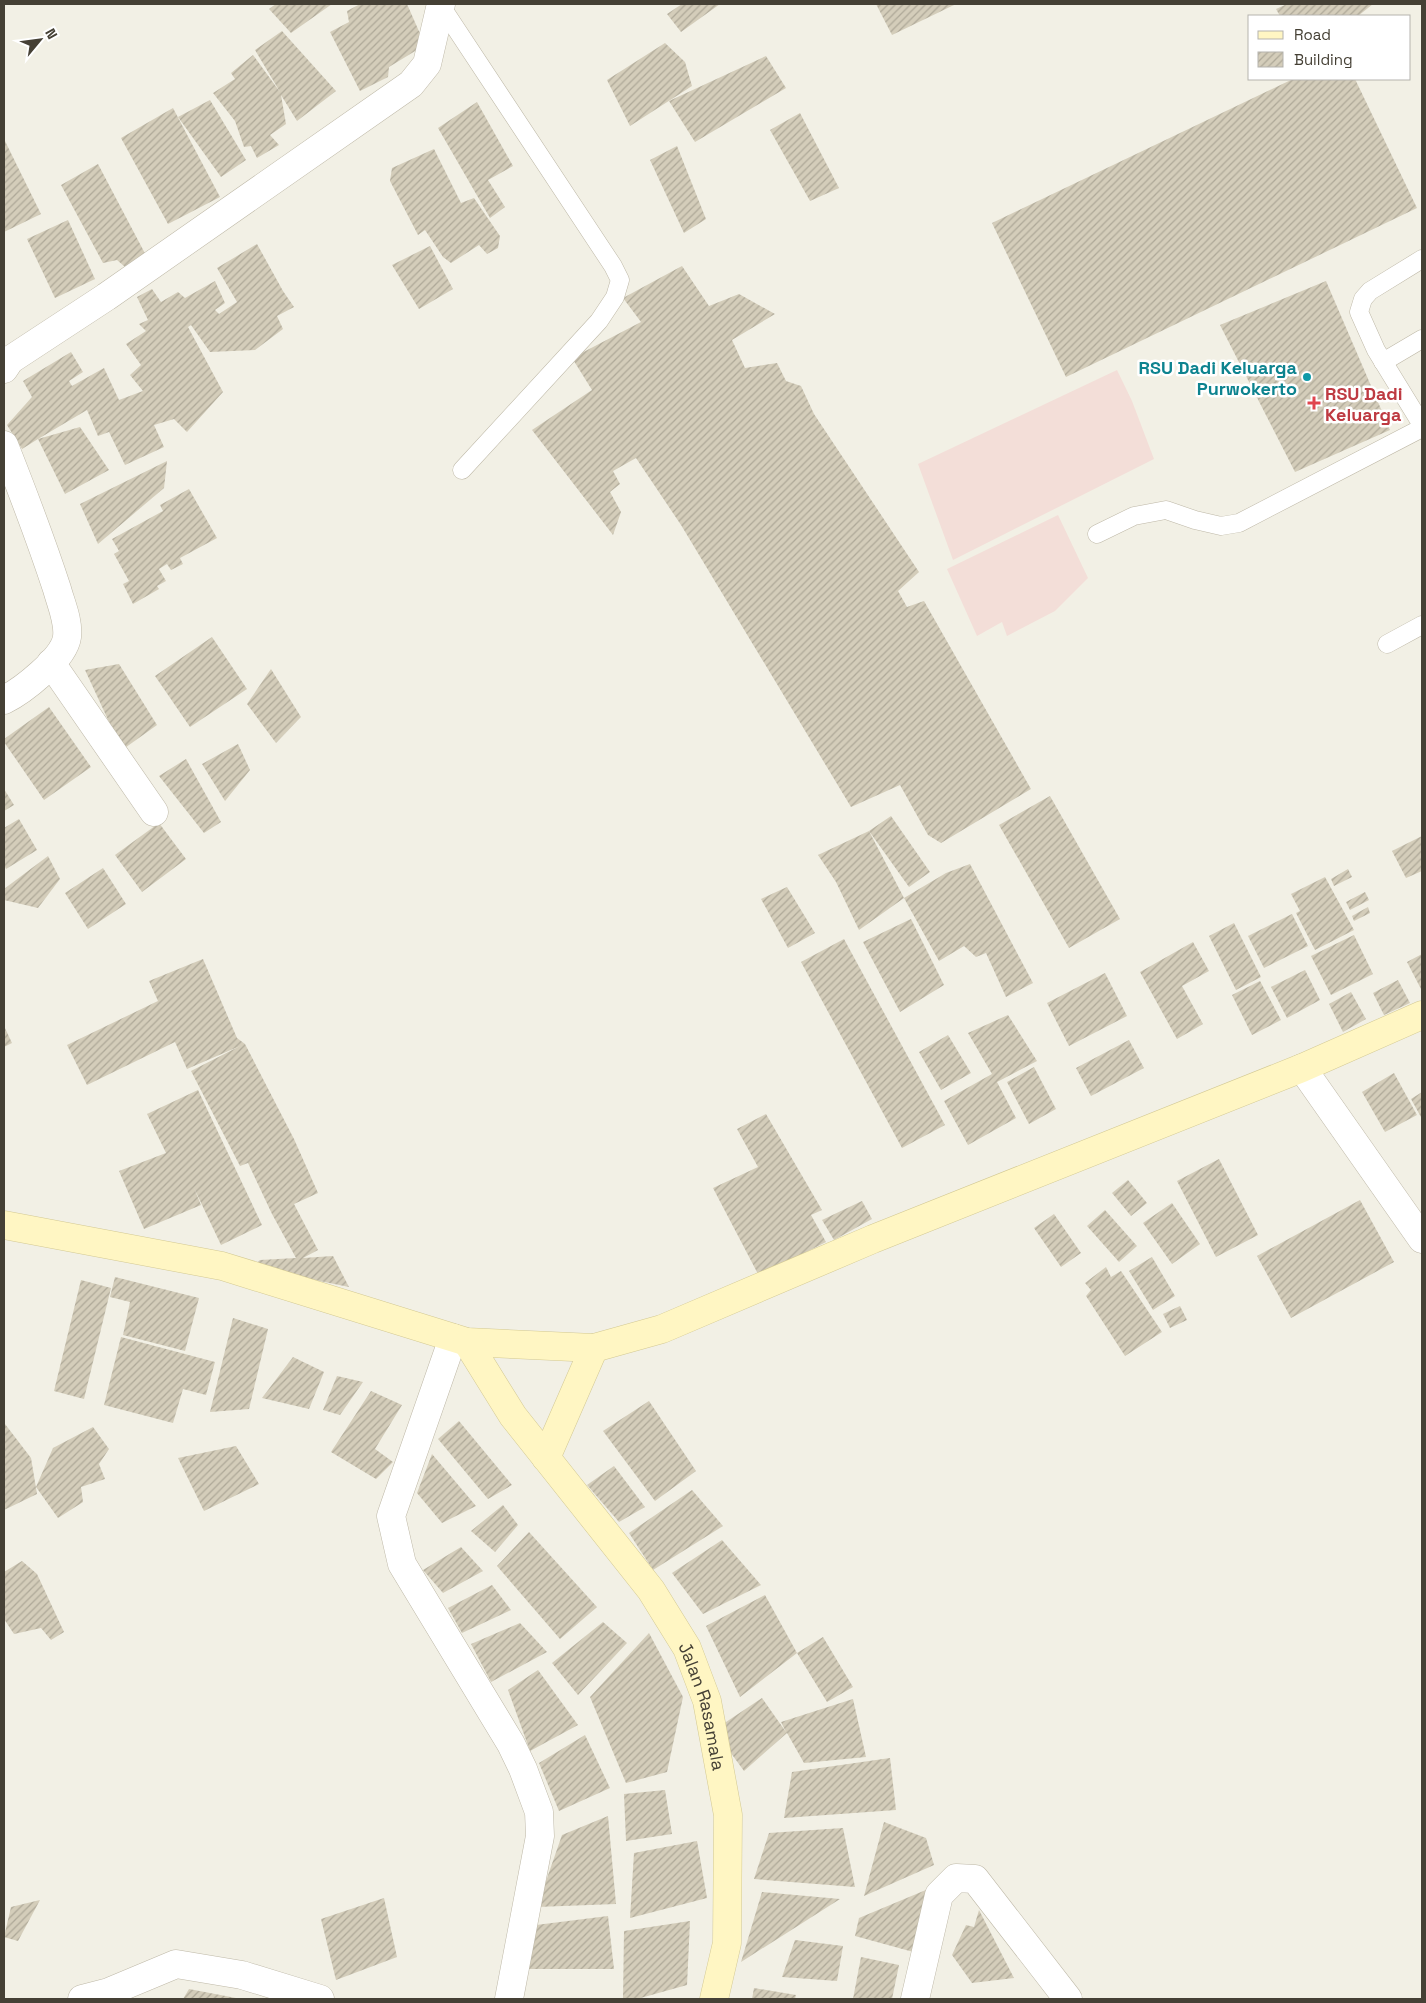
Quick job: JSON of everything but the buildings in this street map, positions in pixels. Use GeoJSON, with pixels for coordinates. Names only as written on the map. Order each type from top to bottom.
{"type":"FeatureCollection","features":[{"type":"Feature","properties":{"kind":"street"},"geometry":{"type":"LineString","coordinates":[[4,369],[10,360],[106,297],[411,84],[427,64],[441,5]]}},
{"type":"Feature","properties":{"kind":"street"},"geometry":{"type":"LineString","coordinates":[[4,445],[40,536],[65,617],[67,638],[60,654],[51,663],[19,692],[4,700]]}},
{"type":"Feature","properties":{"kind":"street"},"geometry":{"type":"LineString","coordinates":[[51,663],[154,812]]}},
{"type":"Feature","properties":{"kind":"street"},"geometry":{"type":"LineString","coordinates":[[4,1225],[222,1266],[460,1340],[594,1348],[662,1329],[873,1239],[1302,1068],[1422,1015]]}},
{"type":"Feature","properties":{"kind":"street"},"geometry":{"type":"LineString","coordinates":[[1302,1068],[1422,1240]]}},
{"type":"Feature","properties":{"kind":"street"},"geometry":{"type":"LineString","coordinates":[[460,1340],[390,1516],[402,1564],[511,1744],[523,1768],[540,1812],[540,1836],[509,1999]]}},
{"type":"Feature","properties":{"kind":"street","name":"Jalan Rasamala"},"geometry":{"type":"LineString","coordinates":[[460,1340],[513,1416],[651,1590],[687,1648],[707,1701],[728,1814],[727,1943],[714,1999]]}},
{"type":"Feature","properties":{"kind":"street"},"geometry":{"type":"LineString","coordinates":[[546,1458],[594,1348]]}},
{"type":"Feature","properties":{"kind":"street"},"geometry":{"type":"LineString","coordinates":[[915,1999],[939,1895],[956,1878],[976,1879],[1068,1999]]}},
{"type":"Feature","properties":{"kind":"street"},"geometry":{"type":"LineString","coordinates":[[82,1999],[109,1992],[176,1964],[242,1974],[320,1999]]}},
{"type":"Feature","properties":{"kind":"lane"},"geometry":{"type":"LineString","coordinates":[[441,5],[613,266],[620,280],[614,298],[599,321],[462,470]]}},
{"type":"Feature","properties":{"kind":"lane"},"geometry":{"type":"LineString","coordinates":[[1097,534],[1134,516],[1166,510],[1195,520],[1221,526],[1239,523],[1422,426],[1383,362],[1358,312],[1363,299],[1370,291],[1422,259]]}},
{"type":"Feature","properties":{"kind":"lane"},"geometry":{"type":"LineString","coordinates":[[1383,362],[1422,339]]}},
{"type":"Feature","properties":{"kind":"lane"},"geometry":{"type":"LineString","coordinates":[[1387,644],[1422,625]]}},
{"type":"Feature","properties":{"kind":"shaded area"},"geometry":{"type":"Polygon","coordinates":[[[1117,370],[1132,401],[1154,459],[953,560],[918,464],[1117,370]]]}},
{"type":"Feature","properties":{"kind":"shaded area"},"geometry":{"type":"Polygon","coordinates":[[[1058,515],[1088,578],[1055,611],[1007,636],[1002,622],[977,636],[947,569],[1058,515]]]}},
{"type":"Feature","properties":{"kind":"place","name":"RSU Dadi Keluarga Purwokerto"},"geometry":{"type":"Point","coordinates":[1307,377]}},
{"type":"Feature","properties":{"kind":"place","name":"RSU Dadi Keluarga"},"geometry":{"type":"Point","coordinates":[1314,403]}}]}
